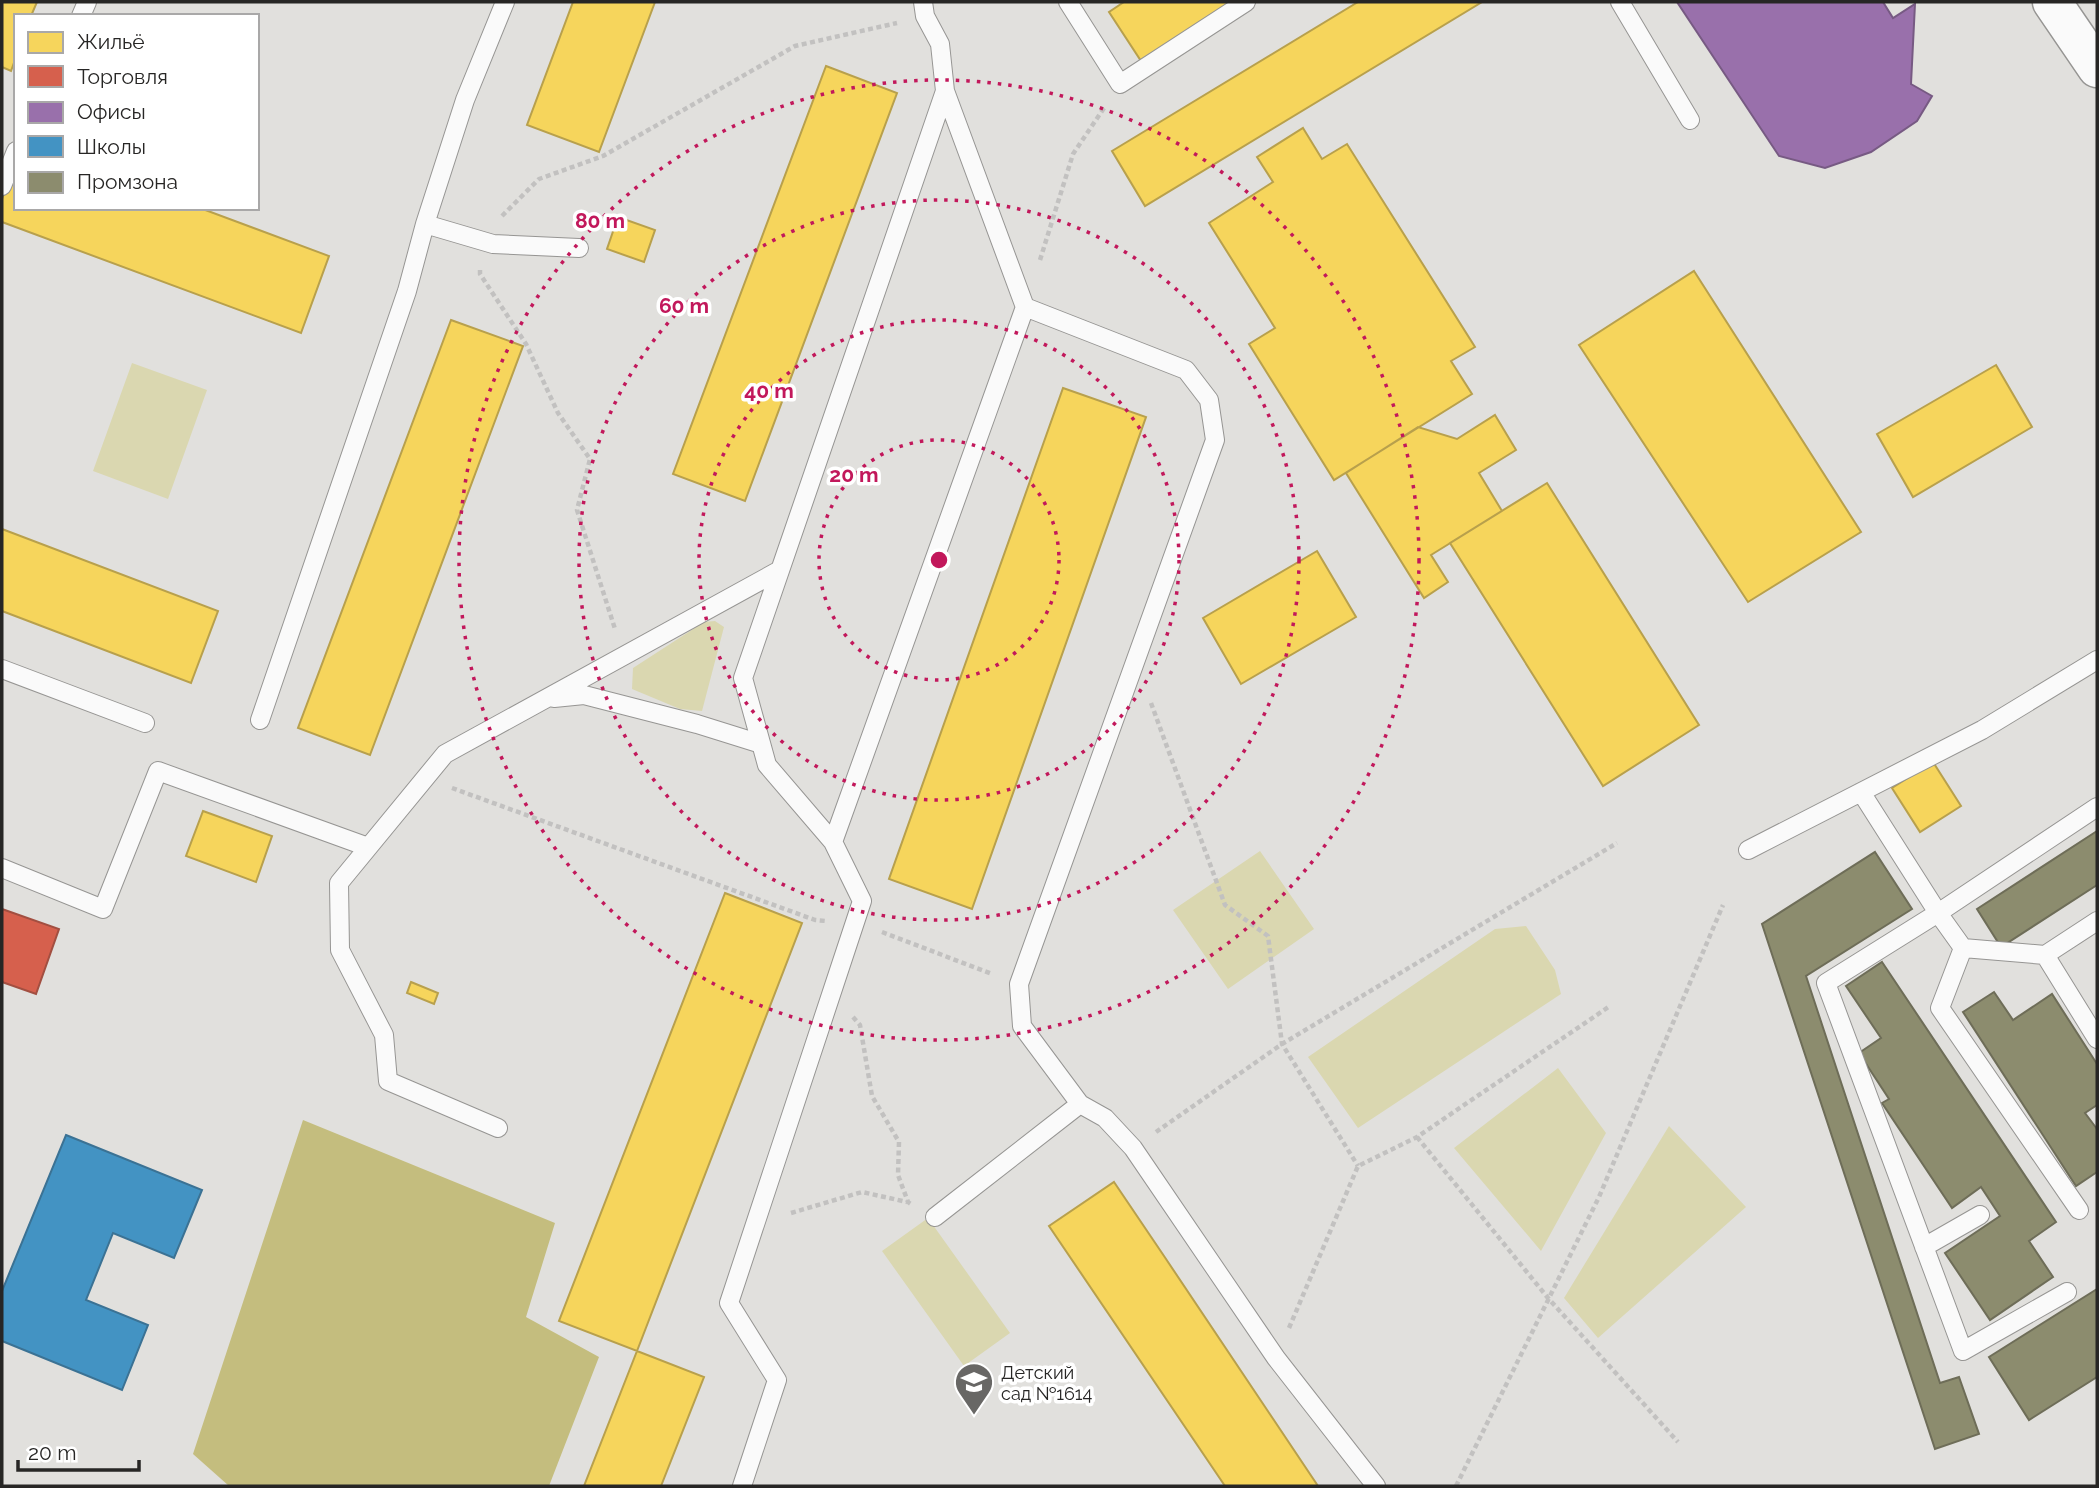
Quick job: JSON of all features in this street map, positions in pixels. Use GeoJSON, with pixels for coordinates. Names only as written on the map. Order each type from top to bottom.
{"type":"FeatureCollection","features":[{"type":"Feature","properties":{"kind":"main road"},"geometry":{"type":"LineString","coordinates":[[2052,2],[2097,68]]}},
{"type":"Feature","properties":{"kind":"lane"},"geometry":{"type":"LineString","coordinates":[[260,720],[407,291],[425,224],[465,100],[505,2]]}},
{"type":"Feature","properties":{"kind":"lane"},"geometry":{"type":"LineString","coordinates":[[1068,2],[1120,84],[1247,2]]}},
{"type":"Feature","properties":{"kind":"lane"},"geometry":{"type":"LineString","coordinates":[[1620,2],[1690,120]]}},
{"type":"Feature","properties":{"kind":"lane"},"geometry":{"type":"LineString","coordinates":[[833,842],[1025,307],[945,92],[940,44],[924,9]]}},
{"type":"Feature","properties":{"kind":"lane"},"geometry":{"type":"LineString","coordinates":[[742,1486],[777,1380],[729,1303],[862,901],[833,842],[767,765],[743,678],[945,92]]}},
{"type":"Feature","properties":{"kind":"lane"},"geometry":{"type":"LineString","coordinates":[[2,186],[14,156]]}},
{"type":"Feature","properties":{"kind":"lane"},"geometry":{"type":"LineString","coordinates":[[425,224],[493,244],[579,248]]}},
{"type":"Feature","properties":{"kind":"lane"},"geometry":{"type":"LineString","coordinates":[[1025,307],[1186,370],[1209,400],[1214,440],[1019,984],[1022,1026],[1080,1104],[1105,1118],[1133,1148],[1276,1358],[1376,1486]]}},
{"type":"Feature","properties":{"kind":"lane"},"geometry":{"type":"LineString","coordinates":[[498,1128],[388,1081],[384,1034],[340,950],[339,883],[445,754],[780,570]]}},
{"type":"Feature","properties":{"kind":"lane"},"geometry":{"type":"LineString","coordinates":[[1748,850],[1982,730],[2097,660]]}},
{"type":"Feature","properties":{"kind":"lane"},"geometry":{"type":"LineString","coordinates":[[2,669],[145,723]]}},
{"type":"Feature","properties":{"kind":"lane"},"geometry":{"type":"LineString","coordinates":[[547,698],[584,695],[697,724],[761,744]]}},
{"type":"Feature","properties":{"kind":"lane"},"geometry":{"type":"LineString","coordinates":[[2,868],[103,909],[159,771],[368,847]]}},
{"type":"Feature","properties":{"kind":"lane"},"geometry":{"type":"LineString","coordinates":[[1861,792],[1963,948],[2045,955],[2097,921]]}},
{"type":"Feature","properties":{"kind":"lane"},"geometry":{"type":"LineString","coordinates":[[2067,1292],[1963,1352],[1826,983],[1938,913],[2097,807]]}},
{"type":"Feature","properties":{"kind":"lane"},"geometry":{"type":"LineString","coordinates":[[1963,948],[1940,1009],[2079,1210]]}},
{"type":"Feature","properties":{"kind":"lane"},"geometry":{"type":"LineString","coordinates":[[2045,955],[2097,1039]]}},
{"type":"Feature","properties":{"kind":"lane"},"geometry":{"type":"LineString","coordinates":[[935,1217],[1080,1104]]}},
{"type":"Feature","properties":{"kind":"lane"},"geometry":{"type":"LineString","coordinates":[[1924,1247],[1980,1215]]}},
{"type":"Feature","properties":{"kind":"path"},"geometry":{"type":"LineString","coordinates":[[623,656],[577,510],[590,459],[558,413],[526,344],[480,274],[477,240],[539,179],[603,156],[795,46],[924,9]]}},
{"type":"Feature","properties":{"kind":"path"},"geometry":{"type":"LineString","coordinates":[[1025,307],[1073,154],[1120,84]]}},
{"type":"Feature","properties":{"kind":"path"},"geometry":{"type":"LineString","coordinates":[[1135,661],[1225,905],[1268,936],[1282,1044],[1358,1166]]}},
{"type":"Feature","properties":{"kind":"path"},"geometry":{"type":"LineString","coordinates":[[425,778],[815,920],[855,922],[1019,984]]}},
{"type":"Feature","properties":{"kind":"path"},"geometry":{"type":"LineString","coordinates":[[1133,1148],[1282,1044],[1617,843]]}},
{"type":"Feature","properties":{"kind":"path"},"geometry":{"type":"LineString","coordinates":[[1456,1486],[1599,1197],[1723,905]]}},
{"type":"Feature","properties":{"kind":"path"},"geometry":{"type":"LineString","coordinates":[[831,993],[860,1025],[872,1096],[898,1142],[898,1175],[908,1202]]}},
{"type":"Feature","properties":{"kind":"path"},"geometry":{"type":"LineString","coordinates":[[1276,1358],[1358,1166],[1417,1137],[1610,1006]]}},
{"type":"Feature","properties":{"kind":"path"},"geometry":{"type":"LineString","coordinates":[[1417,1137],[1549,1298],[1678,1443]]}},
{"type":"Feature","properties":{"kind":"path"},"geometry":{"type":"LineString","coordinates":[[755,1223],[862,1192],[908,1202],[935,1217]]}},
{"type":"Feature","properties":{"kind":"shaded area"},"geometry":{"type":"Polygon","coordinates":[[[132,363],[207,390],[168,499],[93,471],[132,363]]]}},
{"type":"Feature","properties":{"kind":"shaded area"},"geometry":{"type":"Polygon","coordinates":[[[715,621],[724,627],[702,711],[680,709],[632,689],[633,668],[704,622],[715,621]]]}},
{"type":"Feature","properties":{"kind":"shaded area"},"geometry":{"type":"Polygon","coordinates":[[[1260,851],[1314,929],[1228,989],[1173,910],[1260,851]]]}},
{"type":"Feature","properties":{"kind":"shaded area"},"geometry":{"type":"Polygon","coordinates":[[[1526,926],[1555,970],[1561,994],[1358,1128],[1308,1057],[1495,929],[1526,926]]]}},
{"type":"Feature","properties":{"kind":"shaded area"},"geometry":{"type":"Polygon","coordinates":[[[1558,1068],[1606,1133],[1541,1251],[1454,1148],[1558,1068]]]}},
{"type":"Feature","properties":{"kind":"shaded area"},"geometry":{"type":"Polygon","coordinates":[[[303,1120],[555,1223],[526,1317],[599,1357],[549,1486],[229,1486],[193,1454],[303,1120]]]}},
{"type":"Feature","properties":{"kind":"shaded area"},"geometry":{"type":"Polygon","coordinates":[[[1669,1126],[1746,1207],[1598,1338],[1564,1298],[1669,1126]]]}},
{"type":"Feature","properties":{"kind":"shaded area"},"geometry":{"type":"Polygon","coordinates":[[[928,1218],[1010,1333],[964,1366],[882,1251],[928,1218]]]}},
{"type":"Feature","properties":{"kind":"building: Жильё"},"geometry":{"type":"Polygon","coordinates":[[[2,2],[37,2],[32,14],[14,14],[14,63],[11,71],[2,67],[2,2]]]}},
{"type":"Feature","properties":{"kind":"building: Жильё"},"geometry":{"type":"Polygon","coordinates":[[[573,2],[655,2],[599,152],[527,125],[573,2]]]}},
{"type":"Feature","properties":{"kind":"building: Жильё"},"geometry":{"type":"Polygon","coordinates":[[[1124,2],[1231,4],[1143,64],[1109,12],[1124,2]]]}},
{"type":"Feature","properties":{"kind":"building: Жильё"},"geometry":{"type":"Polygon","coordinates":[[[1358,2],[1482,2],[1145,206],[1112,151],[1358,2]]]}},
{"type":"Feature","properties":{"kind":"building: Жильё"},"geometry":{"type":"Polygon","coordinates":[[[826,66],[897,93],[745,501],[673,474],[826,66]]]}},
{"type":"Feature","properties":{"kind":"building: Жильё"},"geometry":{"type":"Polygon","coordinates":[[[1303,128],[1322,159],[1347,144],[1475,347],[1451,361],[1472,394],[1334,480],[1249,344],[1275,328],[1209,223],[1273,182],[1257,157],[1303,128]]]}},
{"type":"Feature","properties":{"kind":"building: Жильё"},"geometry":{"type":"Polygon","coordinates":[[[14,166],[14,210],[205,210],[329,256],[301,333],[2,222],[2,199],[14,166]]]}},
{"type":"Feature","properties":{"kind":"building: Жильё"},"geometry":{"type":"Polygon","coordinates":[[[618,217],[655,230],[644,262],[607,249],[618,217]]]}},
{"type":"Feature","properties":{"kind":"building: Жильё"},"geometry":{"type":"Polygon","coordinates":[[[1694,271],[1861,532],[1748,602],[1579,345],[1694,271]]]}},
{"type":"Feature","properties":{"kind":"building: Жильё"},"geometry":{"type":"Polygon","coordinates":[[[451,320],[523,346],[370,755],[298,728],[451,320]]]}},
{"type":"Feature","properties":{"kind":"building: Жильё"},"geometry":{"type":"Polygon","coordinates":[[[1996,365],[2032,427],[1913,497],[1877,434],[1996,365]]]}},
{"type":"Feature","properties":{"kind":"building: Жильё"},"geometry":{"type":"Polygon","coordinates":[[[1063,388],[1146,417],[972,909],[889,879],[1063,388]]]}},
{"type":"Feature","properties":{"kind":"building: Жильё"},"geometry":{"type":"Polygon","coordinates":[[[1495,415],[1516,450],[1479,473],[1502,511],[1431,555],[1448,582],[1424,598],[1346,473],[1418,427],[1457,439],[1495,415]]]}},
{"type":"Feature","properties":{"kind":"building: Жильё"},"geometry":{"type":"Polygon","coordinates":[[[1547,483],[1699,725],[1603,786],[1450,543],[1547,483]]]}},
{"type":"Feature","properties":{"kind":"building: Жильё"},"geometry":{"type":"Polygon","coordinates":[[[2,529],[218,611],[191,683],[2,611],[2,529]]]}},
{"type":"Feature","properties":{"kind":"building: Жильё"},"geometry":{"type":"Polygon","coordinates":[[[1317,551],[1356,617],[1241,684],[1203,618],[1317,551]]]}},
{"type":"Feature","properties":{"kind":"building: Жильё"},"geometry":{"type":"Polygon","coordinates":[[[1933,762],[1961,806],[1920,832],[1892,788],[1933,762]]]}},
{"type":"Feature","properties":{"kind":"building: Жильё"},"geometry":{"type":"Polygon","coordinates":[[[203,811],[272,836],[256,882],[186,856],[203,811]]]}},
{"type":"Feature","properties":{"kind":"building: Жильё"},"geometry":{"type":"Polygon","coordinates":[[[725,893],[802,923],[637,1351],[559,1321],[725,893]]]}},
{"type":"Feature","properties":{"kind":"building: Жильё"},"geometry":{"type":"Polygon","coordinates":[[[411,982],[438,993],[434,1004],[407,993],[411,982]]]}},
{"type":"Feature","properties":{"kind":"building: Жильё"},"geometry":{"type":"Polygon","coordinates":[[[1114,1182],[1318,1486],[1225,1486],[1049,1226],[1114,1182]]]}},
{"type":"Feature","properties":{"kind":"building: Жильё"},"geometry":{"type":"Polygon","coordinates":[[[637,1351],[704,1377],[661,1486],[584,1486],[637,1351]]]}},
{"type":"Feature","properties":{"kind":"building: Торговля"},"geometry":{"type":"Polygon","coordinates":[[[2,909],[59,929],[36,994],[2,982],[2,909]]]}},
{"type":"Feature","properties":{"kind":"building: Офисы"},"geometry":{"type":"Polygon","coordinates":[[[1677,2],[1883,2],[1893,18],[1915,4],[1911,84],[1932,96],[1917,121],[1871,152],[1825,168],[1779,156],[1677,2]]]}},
{"type":"Feature","properties":{"kind":"building: Школы"},"geometry":{"type":"Polygon","coordinates":[[[66,1135],[202,1190],[174,1258],[113,1233],[86,1300],[148,1325],[122,1390],[2,1341],[2,1291],[66,1135]]]}},
{"type":"Feature","properties":{"kind":"building: Промзона"},"geometry":{"type":"Polygon","coordinates":[[[2097,831],[2097,885],[2001,947],[1977,909],[2097,831]]]}},
{"type":"Feature","properties":{"kind":"building: Промзона"},"geometry":{"type":"Polygon","coordinates":[[[1875,852],[1912,909],[1806,976],[1940,1383],[1959,1377],[1979,1434],[1935,1449],[1762,924],[1875,852]]]}},
{"type":"Feature","properties":{"kind":"building: Промзона"},"geometry":{"type":"Polygon","coordinates":[[[1882,962],[2056,1222],[2029,1241],[2053,1277],[1990,1320],[1945,1253],[2000,1216],[1981,1187],[1952,1208],[1882,1103],[1889,1099],[1859,1053],[1881,1038],[1846,986],[1882,962]]]}},
{"type":"Feature","properties":{"kind":"building: Промзона"},"geometry":{"type":"Polygon","coordinates":[[[1994,992],[2013,1020],[2052,994],[2097,1064],[2097,1105],[2085,1113],[2097,1129],[2097,1172],[2076,1186],[1963,1012],[1994,992]]]}},
{"type":"Feature","properties":{"kind":"building: Промзона"},"geometry":{"type":"Polygon","coordinates":[[[2097,1289],[2097,1377],[2029,1420],[1989,1357],[2097,1289]]]}},
{"type":"Feature","properties":{"kind":"place","name":"Детский сад №1614"},"geometry":{"type":"Point","coordinates":[974,1416]}}]}
